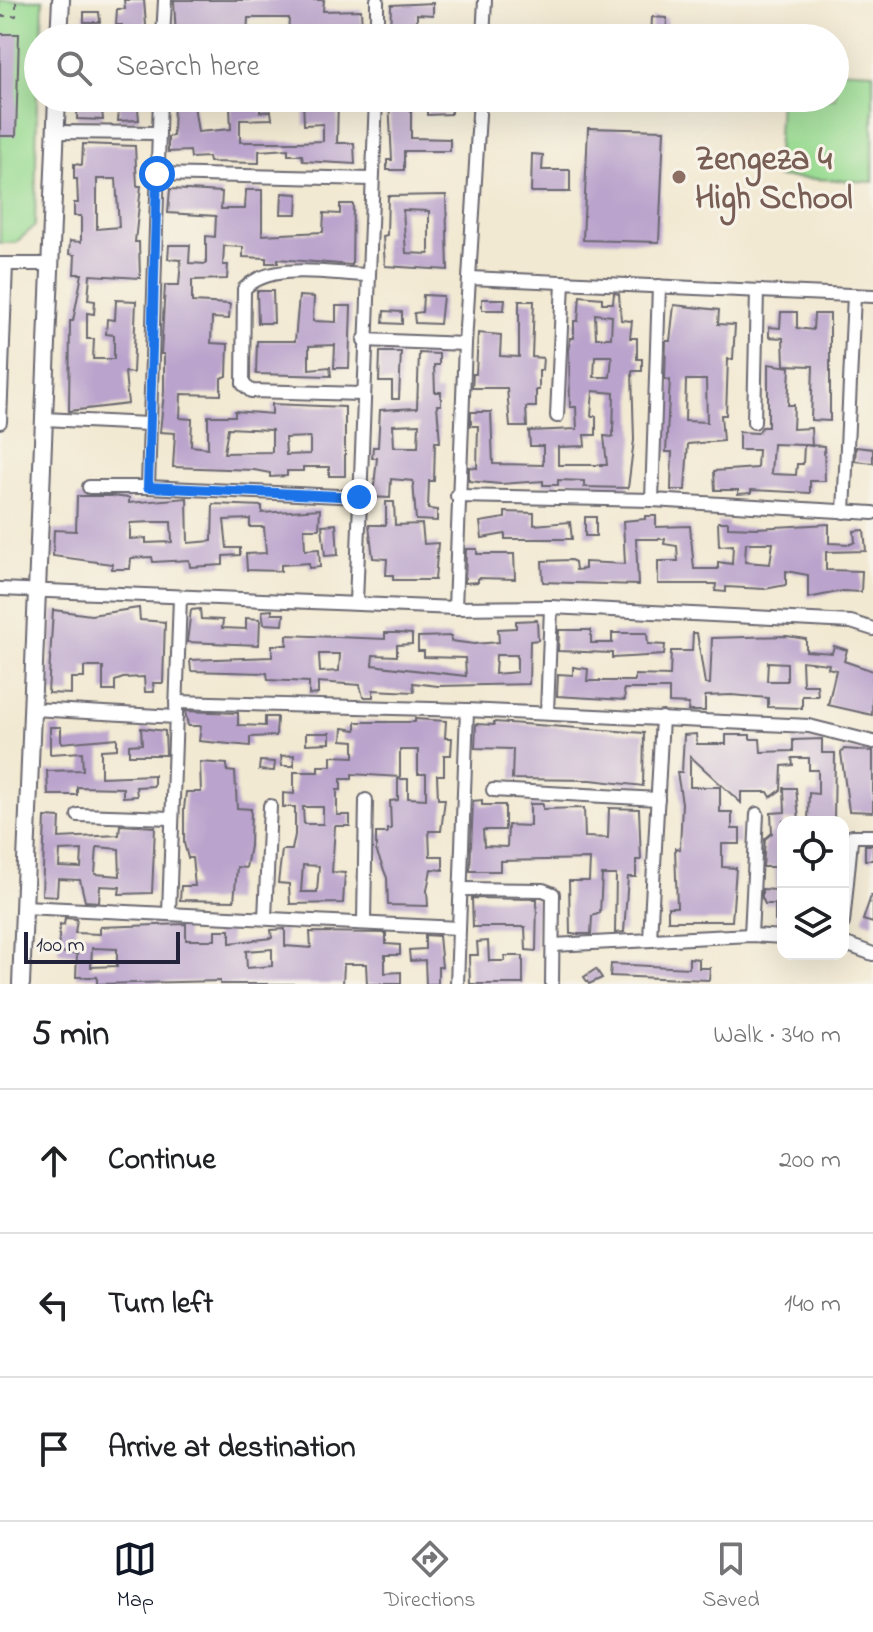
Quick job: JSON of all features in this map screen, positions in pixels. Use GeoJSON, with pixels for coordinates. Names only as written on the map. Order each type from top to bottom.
{"type":"FeatureCollection","features":[{"type":"Feature","properties":{"kind":"street"},"geometry":{"type":"LineString","coordinates":[[60,24],[61,0]]}},
{"type":"Feature","properties":{"kind":"street"},"geometry":{"type":"LineString","coordinates":[[164,24],[165,0]]}},
{"type":"Feature","properties":{"kind":"street"},"geometry":{"type":"LineString","coordinates":[[377,0],[377,24]]}},
{"type":"Feature","properties":{"kind":"street"},"geometry":{"type":"LineString","coordinates":[[484,24],[485,0]]}},
{"type":"Feature","properties":{"kind":"street"},"geometry":{"type":"LineString","coordinates":[[21,984],[57,112]]}},
{"type":"Feature","properties":{"kind":"street"},"geometry":{"type":"LineString","coordinates":[[148,487],[160,112]]}},
{"type":"Feature","properties":{"kind":"street"},"geometry":{"type":"LineString","coordinates":[[356,602],[375,112]]}},
{"type":"Feature","properties":{"kind":"street"},"geometry":{"type":"LineString","coordinates":[[455,608],[457,496],[479,112]]}},
{"type":"Feature","properties":{"kind":"street"},"geometry":{"type":"LineString","coordinates":[[56,132],[159,133]]}},
{"type":"Feature","properties":{"kind":"street"},"geometry":{"type":"LineString","coordinates":[[157,174],[372,179]]}},
{"type":"Feature","properties":{"kind":"street"},"geometry":{"type":"LineString","coordinates":[[0,422],[3,264],[51,264]]}},
{"type":"Feature","properties":{"kind":"street"},"geometry":{"type":"LineString","coordinates":[[362,394],[251,391],[243,384],[244,289],[256,277],[273,274],[367,275]]}},
{"type":"Feature","properties":{"kind":"street"},"geometry":{"type":"LineString","coordinates":[[470,278],[873,296]]}},
{"type":"Feature","properties":{"kind":"street"},"geometry":{"type":"LineString","coordinates":[[557,416],[563,282]]}},
{"type":"Feature","properties":{"kind":"street"},"geometry":{"type":"LineString","coordinates":[[652,500],[659,286]]}},
{"type":"Feature","properties":{"kind":"street"},"geometry":{"type":"LineString","coordinates":[[754,422],[757,291]]}},
{"type":"Feature","properties":{"kind":"street"},"geometry":{"type":"LineString","coordinates":[[844,512],[854,295]]}},
{"type":"Feature","properties":{"kind":"street"},"geometry":{"type":"LineString","coordinates":[[364,340],[465,344]]}},
{"type":"Feature","properties":{"kind":"street"},"geometry":{"type":"LineString","coordinates":[[44,419],[148,424]]}},
{"type":"Feature","properties":{"kind":"street"},"geometry":{"type":"LineString","coordinates":[[89,487],[359,497]]}},
{"type":"Feature","properties":{"kind":"street"},"geometry":{"type":"LineString","coordinates":[[457,496],[652,500],[873,513]]}},
{"type":"Feature","properties":{"kind":"street"},"geometry":{"type":"LineString","coordinates":[[0,589],[455,608],[551,607],[851,622],[873,629]]}},
{"type":"Feature","properties":{"kind":"street"},"geometry":{"type":"LineString","coordinates":[[169,913],[180,597]]}},
{"type":"Feature","properties":{"kind":"street"},"geometry":{"type":"LineString","coordinates":[[547,713],[551,607]]}},
{"type":"Feature","properties":{"kind":"street"},"geometry":{"type":"LineString","coordinates":[[176,702],[547,713],[809,726],[873,742]]}},
{"type":"Feature","properties":{"kind":"street"},"geometry":{"type":"LineString","coordinates":[[33,709],[176,717]]}},
{"type":"Feature","properties":{"kind":"street"},"geometry":{"type":"LineString","coordinates":[[457,984],[467,710]]}},
{"type":"Feature","properties":{"kind":"street"},"geometry":{"type":"LineString","coordinates":[[650,939],[662,718]]}},
{"type":"Feature","properties":{"kind":"street"},"geometry":{"type":"LineString","coordinates":[[493,790],[658,799]]}},
{"type":"Feature","properties":{"kind":"street"},"geometry":{"type":"LineString","coordinates":[[364,921],[366,800]]}},
{"type":"Feature","properties":{"kind":"street"},"geometry":{"type":"LineString","coordinates":[[265,918],[270,806]]}},
{"type":"Feature","properties":{"kind":"street"},"geometry":{"type":"LineString","coordinates":[[751,935],[757,814]]}},
{"type":"Feature","properties":{"kind":"street"},"geometry":{"type":"LineString","coordinates":[[78,815],[172,818]]}},
{"type":"Feature","properties":{"kind":"street"},"geometry":{"type":"LineString","coordinates":[[846,888],[853,836],[873,836]]}},
{"type":"Feature","properties":{"kind":"street"},"geometry":{"type":"LineString","coordinates":[[462,889],[543,890],[553,894],[552,984]]}},
{"type":"Feature","properties":{"kind":"street"},"geometry":{"type":"LineString","coordinates":[[24,907],[364,921],[459,928]]}},
{"type":"Feature","properties":{"kind":"street"},"geometry":{"type":"LineString","coordinates":[[553,945],[751,935],[777,937]]}},
{"type":"Feature","properties":{"kind":"street"},"geometry":{"type":"LineString","coordinates":[[849,945],[873,954]]}},
{"type":"Feature","properties":{"kind":"path"},"geometry":{"type":"LineString","coordinates":[[0,16],[16,16],[16,0]]}},
{"type":"Feature","properties":{"kind":"green space"},"geometry":{"type":"Polygon","coordinates":[[[0,0],[43,0],[42,24],[24,24],[24,112],[37,112],[35,226],[15,243],[0,243],[0,0]]]}},
{"type":"Feature","properties":{"kind":"green space"},"geometry":{"type":"Polygon","coordinates":[[[849,71],[873,72],[873,182],[776,177],[779,112],[849,112],[849,71]]]}},
{"type":"Feature","properties":{"kind":"building"},"geometry":{"type":"Polygon","coordinates":[[[124,0],[144,0],[146,24],[116,24],[117,9],[125,9],[124,0]]]}},
{"type":"Feature","properties":{"kind":"building"},"geometry":{"type":"Polygon","coordinates":[[[174,0],[324,0],[323,11],[361,10],[362,24],[289,24],[289,18],[248,18],[248,24],[175,24],[174,0]]]}},
{"type":"Feature","properties":{"kind":"building"},"geometry":{"type":"Polygon","coordinates":[[[433,3],[433,15],[417,14],[417,24],[390,24],[391,5],[433,3]]]}},
{"type":"Feature","properties":{"kind":"building"},"geometry":{"type":"Polygon","coordinates":[[[84,12],[99,12],[100,22],[84,22],[84,12]]]}},
{"type":"Feature","properties":{"kind":"building"},"geometry":{"type":"Polygon","coordinates":[[[652,17],[667,18],[667,24],[652,24],[652,17]]]}},
{"type":"Feature","properties":{"kind":"building"},"geometry":{"type":"Polygon","coordinates":[[[0,34],[19,34],[16,136],[0,136],[0,34]]]}},
{"type":"Feature","properties":{"kind":"building"},"geometry":{"type":"Polygon","coordinates":[[[77,112],[102,112],[103,120],[77,119],[77,112]]]}},
{"type":"Feature","properties":{"kind":"building"},"geometry":{"type":"Polygon","coordinates":[[[119,112],[138,112],[139,120],[118,121],[119,112]]]}},
{"type":"Feature","properties":{"kind":"building"},"geometry":{"type":"Polygon","coordinates":[[[174,112],[195,112],[198,132],[231,129],[230,112],[271,112],[272,119],[240,120],[240,142],[323,141],[323,124],[304,125],[304,112],[338,112],[337,143],[354,143],[355,164],[303,161],[302,155],[288,155],[288,149],[259,151],[259,163],[209,162],[208,157],[191,158],[190,151],[168,152],[168,137],[173,136],[174,112]]]}},
{"type":"Feature","properties":{"kind":"building"},"geometry":{"type":"Polygon","coordinates":[[[390,112],[411,112],[411,138],[450,139],[450,151],[404,151],[404,170],[387,170],[387,160],[392,160],[390,112]]]}},
{"type":"Feature","properties":{"kind":"building"},"geometry":{"type":"Polygon","coordinates":[[[427,112],[451,112],[451,114],[427,115],[427,112]]]}},
{"type":"Feature","properties":{"kind":"building"},"geometry":{"type":"Polygon","coordinates":[[[588,128],[664,130],[659,242],[583,240],[588,128]]]}},
{"type":"Feature","properties":{"kind":"building"},"geometry":{"type":"Polygon","coordinates":[[[83,144],[135,146],[137,186],[141,186],[135,242],[139,242],[140,278],[90,275],[88,300],[95,301],[94,314],[87,313],[87,339],[94,339],[93,359],[114,359],[114,335],[106,334],[107,319],[115,320],[116,300],[136,301],[133,373],[125,372],[128,404],[69,411],[70,321],[73,321],[82,274],[74,274],[75,255],[69,254],[70,241],[81,242],[81,216],[74,216],[74,203],[78,203],[74,164],[82,165],[83,144]],[[97,179],[97,229],[119,227],[116,179],[97,179]]]}},
{"type":"Feature","properties":{"kind":"building"},"geometry":{"type":"Polygon","coordinates":[[[532,154],[543,155],[542,170],[570,170],[570,192],[531,192],[532,154]]]}},
{"type":"Feature","properties":{"kind":"building"},"geometry":{"type":"Polygon","coordinates":[[[170,189],[222,192],[221,209],[245,209],[246,190],[262,190],[262,235],[323,232],[324,213],[340,214],[340,204],[353,204],[352,265],[278,259],[278,263],[266,263],[266,258],[243,257],[243,247],[224,246],[223,265],[228,265],[227,279],[192,280],[192,302],[230,304],[229,319],[212,318],[211,343],[228,344],[227,376],[221,378],[221,395],[181,394],[180,418],[192,419],[191,446],[208,448],[208,416],[235,416],[235,411],[272,414],[272,404],[345,407],[345,476],[329,476],[329,467],[303,467],[303,471],[287,471],[287,476],[270,477],[270,473],[254,470],[173,467],[175,433],[160,432],[164,392],[164,354],[161,354],[165,285],[179,285],[181,260],[168,259],[169,245],[190,245],[189,263],[206,264],[206,236],[215,237],[216,216],[168,213],[170,189]],[[228,428],[224,453],[272,452],[272,430],[228,428]],[[310,437],[285,438],[286,455],[310,454],[310,437]]]}},
{"type":"Feature","properties":{"kind":"building"},"geometry":{"type":"Polygon","coordinates":[[[282,193],[298,194],[297,214],[281,214],[282,193]]]}},
{"type":"Feature","properties":{"kind":"building"},"geometry":{"type":"Polygon","coordinates":[[[446,195],[448,270],[385,266],[383,236],[387,235],[388,196],[446,195]],[[403,210],[406,253],[429,254],[429,211],[403,210]]]}},
{"type":"Feature","properties":{"kind":"building"},"geometry":{"type":"Polygon","coordinates":[[[257,291],[273,291],[274,323],[258,323],[257,291]]]}},
{"type":"Feature","properties":{"kind":"building"},"geometry":{"type":"Polygon","coordinates":[[[614,293],[619,294],[621,320],[632,321],[630,338],[637,338],[637,359],[642,359],[642,371],[632,371],[634,440],[628,488],[584,487],[584,481],[558,480],[558,485],[543,485],[543,481],[500,484],[469,481],[469,467],[477,468],[478,426],[471,426],[471,412],[491,412],[493,464],[543,465],[543,446],[530,446],[529,431],[577,429],[576,407],[570,407],[569,350],[570,338],[574,338],[574,321],[578,321],[580,296],[602,298],[602,303],[613,303],[614,293]],[[595,314],[596,338],[611,338],[612,316],[595,314]],[[595,356],[594,377],[610,377],[612,356],[595,356]],[[593,391],[591,416],[596,416],[596,435],[584,435],[585,446],[558,447],[558,465],[607,465],[604,436],[613,437],[614,393],[593,391]]]}},
{"type":"Feature","properties":{"kind":"building"},"geometry":{"type":"Polygon","coordinates":[[[423,295],[443,296],[440,324],[415,323],[414,313],[422,312],[423,295]]]}},
{"type":"Feature","properties":{"kind":"building"},"geometry":{"type":"Polygon","coordinates":[[[299,296],[314,297],[313,321],[336,322],[336,306],[351,306],[349,368],[334,368],[335,345],[309,346],[309,369],[330,367],[331,376],[256,374],[257,341],[295,341],[299,296]]]}},
{"type":"Feature","properties":{"kind":"building"},"geometry":{"type":"Polygon","coordinates":[[[482,299],[505,299],[504,310],[482,310],[482,299]]]}},
{"type":"Feature","properties":{"kind":"building"},"geometry":{"type":"Polygon","coordinates":[[[519,301],[534,301],[532,357],[543,358],[542,370],[539,370],[539,390],[536,390],[536,407],[526,407],[527,427],[510,427],[507,388],[472,388],[473,374],[476,374],[478,333],[501,335],[500,356],[519,357],[519,301]]]}},
{"type":"Feature","properties":{"kind":"building"},"geometry":{"type":"Polygon","coordinates":[[[674,305],[719,310],[718,324],[735,325],[733,359],[728,359],[726,415],[721,415],[723,441],[688,444],[685,490],[671,490],[672,452],[666,452],[670,380],[665,379],[666,341],[670,341],[674,305]],[[686,380],[685,421],[707,422],[706,380],[686,380]]]}},
{"type":"Feature","properties":{"kind":"building"},"geometry":{"type":"Polygon","coordinates":[[[384,311],[402,312],[402,324],[383,323],[384,311]]]}},
{"type":"Feature","properties":{"kind":"building"},"geometry":{"type":"Polygon","coordinates":[[[781,312],[797,312],[797,328],[813,330],[814,314],[830,314],[830,421],[811,420],[813,366],[784,365],[783,338],[769,337],[769,327],[780,328],[781,312]]]}},
{"type":"Feature","properties":{"kind":"building"},"geometry":{"type":"Polygon","coordinates":[[[380,352],[401,352],[399,399],[392,399],[392,382],[379,382],[380,352]]]}},
{"type":"Feature","properties":{"kind":"building"},"geometry":{"type":"Polygon","coordinates":[[[419,353],[439,354],[439,365],[434,365],[435,392],[441,392],[441,405],[437,405],[440,442],[435,442],[434,481],[429,481],[428,509],[437,510],[437,521],[416,520],[413,481],[391,479],[390,498],[369,497],[370,486],[374,486],[377,458],[372,458],[373,447],[378,447],[380,410],[417,408],[419,353]],[[419,424],[393,425],[394,447],[418,447],[419,424]]]}},
{"type":"Feature","properties":{"kind":"building"},"geometry":{"type":"Polygon","coordinates":[[[768,364],[790,367],[788,405],[794,405],[793,429],[811,428],[812,445],[824,446],[825,481],[810,481],[810,493],[751,490],[751,493],[738,494],[738,490],[715,490],[714,471],[757,468],[758,450],[739,450],[739,432],[758,433],[762,427],[768,427],[768,364]],[[773,444],[771,474],[796,475],[797,464],[803,464],[804,445],[773,444]]]}},
{"type":"Feature","properties":{"kind":"building"},"geometry":{"type":"Polygon","coordinates":[[[856,447],[873,449],[873,463],[855,461],[856,447]]]}},
{"type":"Feature","properties":{"kind":"building"},"geometry":{"type":"Polygon","coordinates":[[[77,496],[129,498],[129,503],[187,498],[188,543],[212,541],[213,504],[262,506],[262,513],[320,509],[319,529],[304,529],[305,550],[319,549],[320,567],[309,568],[309,563],[281,565],[281,571],[247,570],[246,554],[266,553],[264,527],[250,527],[250,519],[224,520],[227,548],[240,548],[240,555],[223,556],[223,565],[190,567],[189,560],[153,562],[152,557],[131,558],[130,569],[112,569],[112,564],[53,556],[54,530],[76,531],[77,496]],[[171,522],[130,523],[130,539],[146,538],[146,543],[172,542],[171,522]]]}},
{"type":"Feature","properties":{"kind":"building"},"geometry":{"type":"Polygon","coordinates":[[[386,502],[394,502],[395,525],[422,524],[424,544],[438,543],[435,580],[393,580],[393,575],[386,575],[387,559],[373,558],[369,525],[386,525],[386,502]]]}},
{"type":"Feature","properties":{"kind":"building"},"geometry":{"type":"Polygon","coordinates":[[[505,512],[534,513],[534,525],[570,522],[572,539],[505,539],[505,534],[482,538],[480,522],[505,518],[505,512]]]}},
{"type":"Feature","properties":{"kind":"building"},"geometry":{"type":"Polygon","coordinates":[[[645,516],[656,516],[656,527],[690,526],[694,569],[718,569],[718,562],[732,564],[733,545],[719,546],[718,522],[728,522],[728,527],[757,528],[829,524],[829,543],[851,544],[855,542],[854,531],[864,530],[866,551],[826,552],[826,570],[862,571],[861,592],[843,591],[808,598],[808,575],[786,571],[786,585],[765,589],[726,587],[726,592],[715,591],[716,584],[658,584],[658,561],[678,561],[677,546],[664,544],[665,539],[636,539],[638,585],[543,582],[542,561],[571,560],[575,562],[576,570],[585,569],[585,562],[625,564],[623,521],[645,519],[645,516]],[[746,543],[745,562],[770,564],[773,543],[746,543]]]}},
{"type":"Feature","properties":{"kind":"building"},"geometry":{"type":"Polygon","coordinates":[[[585,517],[596,517],[596,536],[585,536],[585,517]]]}},
{"type":"Feature","properties":{"kind":"building"},"geometry":{"type":"Polygon","coordinates":[[[336,524],[338,555],[325,556],[322,525],[336,524]]]}},
{"type":"Feature","properties":{"kind":"building"},"geometry":{"type":"Polygon","coordinates":[[[466,549],[477,549],[477,554],[514,554],[515,579],[478,578],[478,582],[465,583],[466,549]]]}},
{"type":"Feature","properties":{"kind":"building"},"geometry":{"type":"Polygon","coordinates":[[[139,608],[140,620],[165,622],[163,683],[153,683],[154,692],[145,692],[144,677],[123,678],[115,681],[115,691],[103,691],[103,667],[84,667],[84,678],[71,678],[71,694],[48,693],[53,610],[91,615],[139,608]]]}},
{"type":"Feature","properties":{"kind":"building"},"geometry":{"type":"Polygon","coordinates":[[[200,609],[201,619],[223,620],[222,628],[246,629],[246,618],[260,619],[259,645],[187,642],[191,610],[200,609]]]}},
{"type":"Feature","properties":{"kind":"building"},"geometry":{"type":"Polygon","coordinates":[[[272,610],[272,614],[284,614],[283,625],[264,624],[262,611],[272,610]]]}},
{"type":"Feature","properties":{"kind":"building"},"geometry":{"type":"Polygon","coordinates":[[[537,620],[538,640],[530,641],[529,684],[438,686],[413,683],[414,692],[373,690],[373,697],[363,697],[360,685],[318,682],[318,694],[309,695],[309,682],[268,680],[267,673],[191,671],[190,660],[272,657],[272,645],[287,645],[287,635],[385,639],[385,633],[397,633],[412,634],[412,644],[397,645],[397,656],[373,655],[372,665],[466,676],[465,658],[424,657],[424,651],[418,651],[418,637],[451,636],[451,641],[474,644],[499,642],[498,629],[516,628],[516,621],[537,620]],[[319,654],[320,672],[339,671],[340,654],[319,654]],[[496,655],[495,674],[517,672],[517,655],[496,655]]]}},
{"type":"Feature","properties":{"kind":"building"},"geometry":{"type":"Polygon","coordinates":[[[559,630],[591,630],[591,643],[612,643],[612,633],[647,633],[648,644],[665,645],[664,655],[612,658],[612,653],[558,651],[559,630]]]}},
{"type":"Feature","properties":{"kind":"building"},"geometry":{"type":"Polygon","coordinates":[[[693,633],[697,633],[705,684],[710,684],[712,638],[787,636],[806,639],[806,651],[832,653],[834,646],[847,650],[844,661],[873,671],[872,715],[828,705],[836,670],[828,668],[829,664],[802,661],[803,685],[817,685],[818,696],[802,696],[802,708],[768,707],[768,698],[731,695],[705,696],[705,711],[688,711],[689,704],[669,703],[669,689],[624,689],[625,700],[557,696],[558,674],[573,675],[573,667],[588,669],[587,681],[635,681],[635,675],[670,676],[671,651],[692,651],[693,633]],[[768,662],[767,681],[787,681],[787,663],[768,662]]]}},
{"type":"Feature","properties":{"kind":"building"},"geometry":{"type":"Polygon","coordinates":[[[185,711],[238,713],[238,725],[265,726],[265,717],[277,717],[276,736],[250,737],[250,746],[199,741],[201,726],[188,726],[185,711]]]}},
{"type":"Feature","properties":{"kind":"building"},"geometry":{"type":"Polygon","coordinates":[[[415,719],[446,721],[445,738],[452,738],[451,755],[444,755],[444,775],[437,775],[438,799],[445,799],[441,831],[429,831],[430,856],[443,856],[443,870],[431,869],[428,906],[388,905],[387,878],[376,850],[376,833],[387,833],[387,829],[391,829],[390,801],[398,800],[398,779],[408,779],[408,798],[426,799],[426,774],[418,774],[418,750],[400,750],[400,777],[352,774],[352,779],[341,779],[341,790],[337,790],[337,815],[350,815],[350,826],[335,826],[332,872],[345,873],[343,903],[290,904],[289,884],[278,883],[282,850],[292,850],[295,835],[295,807],[283,807],[283,793],[294,794],[294,772],[318,772],[318,766],[331,766],[331,756],[354,757],[354,741],[342,740],[343,728],[356,730],[356,722],[415,722],[415,719]],[[303,807],[304,824],[323,824],[323,807],[303,807]],[[303,865],[301,892],[317,892],[319,866],[303,865]]]}},
{"type":"Feature","properties":{"kind":"building"},"geometry":{"type":"Polygon","coordinates":[[[494,722],[644,733],[643,786],[591,780],[512,779],[513,749],[475,748],[476,724],[494,725],[494,722]]]}},
{"type":"Feature","properties":{"kind":"building"},"geometry":{"type":"Polygon","coordinates":[[[50,727],[61,727],[61,743],[117,738],[117,749],[101,750],[101,777],[154,775],[154,786],[136,787],[137,796],[123,797],[123,788],[77,787],[77,795],[48,795],[47,771],[83,770],[82,752],[50,754],[50,727]]]}},
{"type":"Feature","properties":{"kind":"building"},"geometry":{"type":"Polygon","coordinates":[[[141,728],[165,731],[166,755],[129,755],[129,745],[142,744],[141,728]]]}},
{"type":"Feature","properties":{"kind":"building"},"geometry":{"type":"Polygon","coordinates":[[[306,733],[330,733],[330,743],[306,744],[306,733]]]}},
{"type":"Feature","properties":{"kind":"building"},"geometry":{"type":"Polygon","coordinates":[[[696,734],[697,744],[726,744],[726,735],[750,735],[750,739],[760,739],[761,752],[793,751],[793,740],[822,739],[822,753],[835,753],[834,816],[808,816],[809,793],[818,794],[818,770],[809,770],[809,758],[792,758],[793,765],[782,766],[781,790],[771,797],[768,792],[741,792],[741,803],[690,756],[690,787],[720,787],[720,812],[732,812],[732,829],[740,829],[740,844],[722,844],[722,867],[736,868],[732,921],[668,921],[668,907],[677,907],[675,848],[680,849],[682,803],[677,772],[682,772],[684,735],[696,734]]]}},
{"type":"Feature","properties":{"kind":"building"},"geometry":{"type":"Polygon","coordinates":[[[844,749],[873,751],[873,812],[849,811],[841,753],[844,749]]]}},
{"type":"Feature","properties":{"kind":"building"},"geometry":{"type":"Polygon","coordinates":[[[294,755],[294,766],[282,766],[281,756],[294,755]]]}},
{"type":"Feature","properties":{"kind":"building"},"geometry":{"type":"Polygon","coordinates":[[[260,761],[275,762],[274,771],[259,770],[260,761]]]}},
{"type":"Feature","properties":{"kind":"building"},"geometry":{"type":"Polygon","coordinates":[[[200,762],[227,764],[227,771],[235,772],[237,808],[251,809],[246,868],[237,867],[234,901],[180,900],[181,886],[195,886],[192,858],[188,858],[184,843],[184,809],[186,792],[201,792],[200,762]]]}},
{"type":"Feature","properties":{"kind":"building"},"geometry":{"type":"Polygon","coordinates":[[[784,788],[796,788],[799,816],[777,816],[777,921],[775,921],[775,904],[765,904],[762,898],[762,889],[776,890],[775,867],[763,867],[765,839],[772,833],[771,813],[785,812],[784,788]]]}},
{"type":"Feature","properties":{"kind":"building"},"geometry":{"type":"Polygon","coordinates":[[[482,800],[482,805],[505,805],[505,830],[483,830],[484,846],[507,847],[508,825],[530,826],[530,804],[543,804],[543,809],[584,808],[585,837],[608,838],[609,808],[639,809],[641,860],[636,860],[636,877],[628,877],[624,932],[615,933],[616,875],[602,875],[600,913],[592,916],[591,934],[570,934],[569,881],[589,881],[590,859],[500,861],[500,871],[470,871],[473,801],[482,800]]]}},
{"type":"Feature","properties":{"kind":"building"},"geometry":{"type":"Polygon","coordinates":[[[45,817],[60,818],[59,838],[119,835],[120,825],[155,827],[152,893],[119,894],[120,887],[100,886],[99,902],[85,901],[80,880],[58,879],[57,896],[42,895],[45,817]],[[97,847],[95,874],[120,876],[119,849],[97,847]],[[82,850],[60,851],[59,867],[81,868],[82,850]]]}},
{"type":"Feature","properties":{"kind":"building"},"geometry":{"type":"Polygon","coordinates":[[[865,845],[873,845],[873,860],[865,860],[865,845]]]}},
{"type":"Feature","properties":{"kind":"building"},"geometry":{"type":"Polygon","coordinates":[[[873,896],[873,923],[863,920],[873,896]]]}},
{"type":"Feature","properties":{"kind":"building"},"geometry":{"type":"Polygon","coordinates":[[[472,898],[537,899],[536,951],[526,950],[525,927],[473,927],[472,898]]]}},
{"type":"Feature","properties":{"kind":"building"},"geometry":{"type":"Polygon","coordinates":[[[65,918],[77,919],[75,933],[100,934],[100,927],[186,924],[186,940],[215,940],[215,930],[230,930],[230,943],[272,938],[271,930],[285,929],[285,946],[311,948],[310,932],[386,933],[386,944],[400,945],[400,955],[385,955],[385,973],[401,972],[401,984],[367,984],[366,964],[344,964],[343,984],[220,984],[220,981],[97,984],[97,977],[76,977],[77,954],[58,952],[60,924],[64,925],[65,918]],[[92,948],[91,967],[117,966],[117,949],[92,948]],[[272,949],[246,951],[247,968],[272,966],[272,949]]]}},
{"type":"Feature","properties":{"kind":"building"},"geometry":{"type":"Polygon","coordinates":[[[425,935],[439,936],[442,967],[438,967],[438,984],[426,984],[425,960],[410,961],[409,950],[425,949],[425,935]]]}},
{"type":"Feature","properties":{"kind":"building"},"geometry":{"type":"Polygon","coordinates":[[[488,941],[489,961],[505,961],[505,956],[523,956],[523,984],[470,984],[469,955],[478,955],[477,942],[488,941]]]}},
{"type":"Feature","properties":{"kind":"building"},"geometry":{"type":"Polygon","coordinates":[[[689,958],[699,959],[699,968],[710,968],[709,980],[610,976],[611,964],[689,968],[689,958]]]}},
{"type":"Feature","properties":{"kind":"building"},"geometry":{"type":"Polygon","coordinates":[[[596,969],[602,978],[589,984],[584,977],[596,969]]]}},
{"type":"Feature","properties":{"kind":"place","name":"Zengeza 4 High School"},"geometry":{"type":"Point","coordinates":[679,177]}},
{"type":"Feature","properties":{"kind":"route"},"geometry":{"type":"LineString","coordinates":[[157,174],[148,487],[359,497]]}}]}
